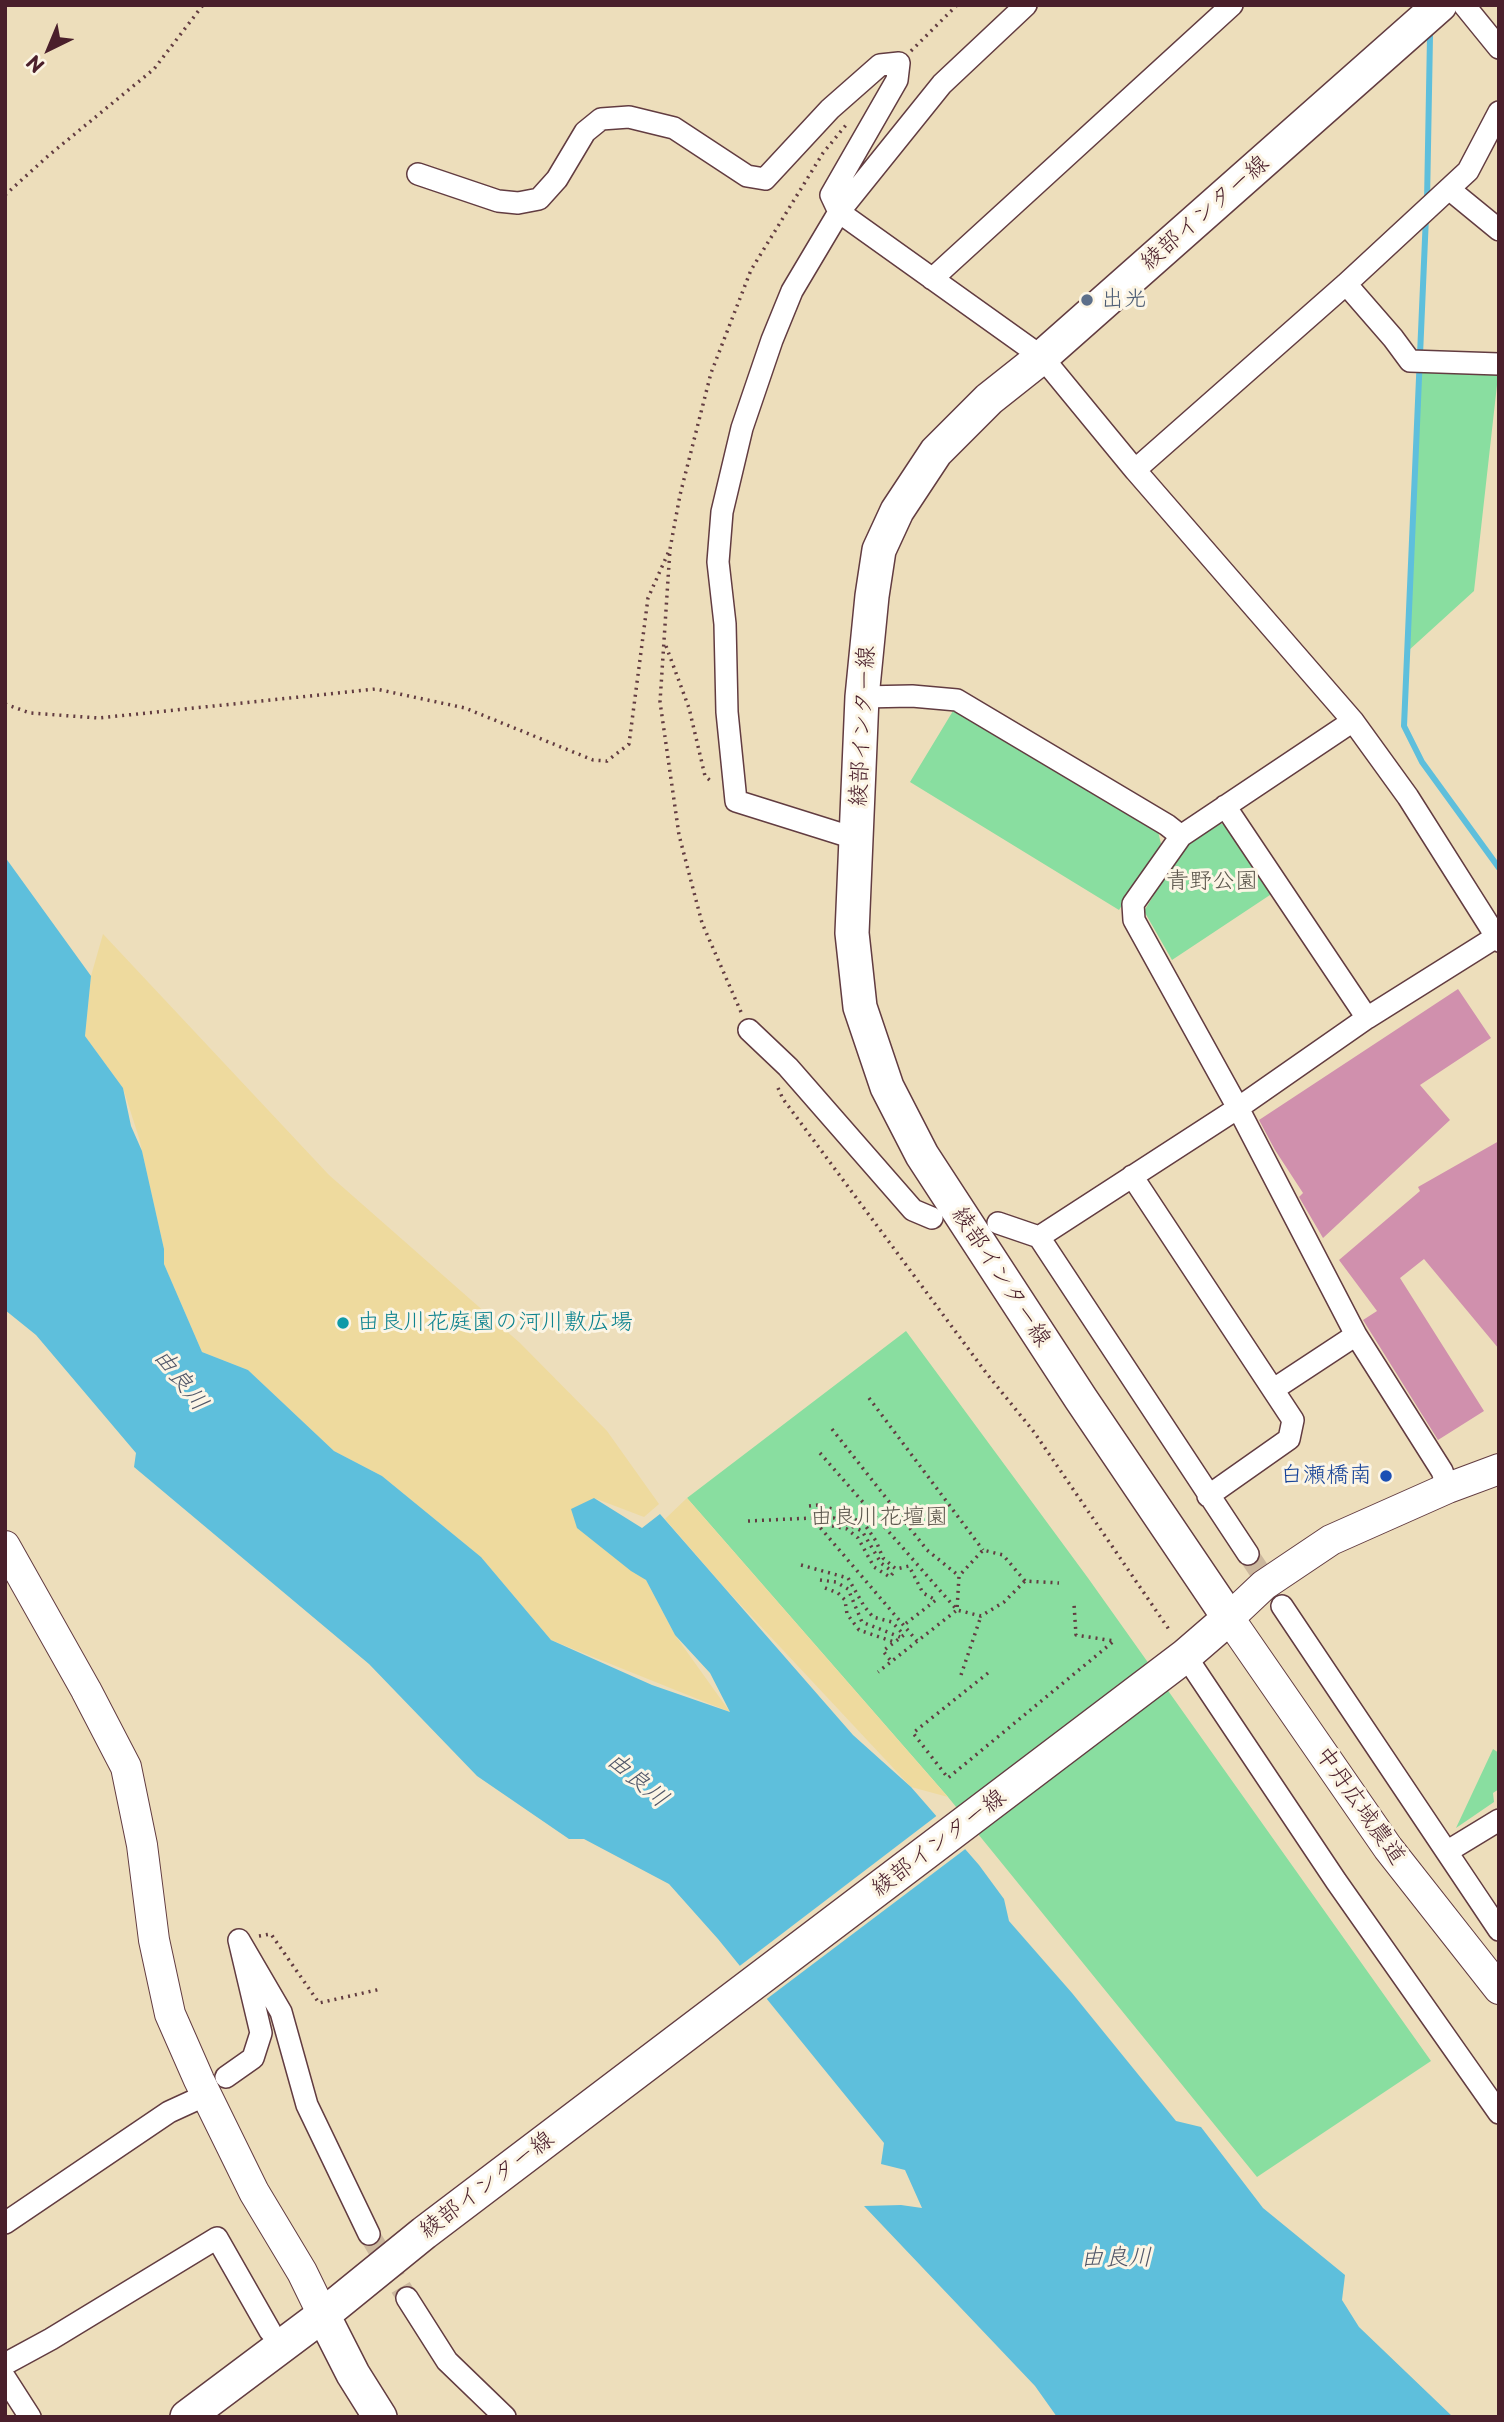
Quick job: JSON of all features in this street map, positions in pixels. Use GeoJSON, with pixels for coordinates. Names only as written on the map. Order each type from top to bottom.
{"type":"FeatureCollection","features":[{"type":"Feature","properties":{"kind":"main road","name":"綾部インター線"},"geometry":{"type":"LineString","coordinates":[[187,2417],[323,2315],[424,2233],[1182,1667],[1229,1618],[1081,1399],[922,1155],[887,1087],[860,1007],[852,933],[862,697],[872,596],[879,550],[897,511],[936,452],[989,399],[1042,357],[1440,5]]}},
{"type":"Feature","properties":{"kind":"main road"},"geometry":{"type":"LineString","coordinates":[[323,2315],[380,2417]]}},
{"type":"Feature","properties":{"kind":"street"},"geometry":{"type":"LineString","coordinates":[[857,839],[736,801],[727,712],[725,624],[718,562],[722,512],[742,428],[772,340],[792,291],[839,212],[942,84],[1026,5]]}},
{"type":"Feature","properties":{"kind":"street"},"geometry":{"type":"LineString","coordinates":[[932,279],[1232,5]]}},
{"type":"Feature","properties":{"kind":"street"},"geometry":{"type":"LineString","coordinates":[[1464,5],[1499,48]]}},
{"type":"Feature","properties":{"kind":"street"},"geometry":{"type":"LineString","coordinates":[[418,174],[498,201],[518,203],[539,200],[557,178],[585,132],[601,119],[629,117],[674,128],[747,176],[765,179],[830,109],[880,65],[900,63],[897,80],[831,195],[839,212],[1042,357],[1135,470],[1353,721],[1408,797],[1498,939],[1367,1018],[1238,1108],[1039,1237]]}},
{"type":"Feature","properties":{"kind":"street"},"geometry":{"type":"LineString","coordinates":[[1135,470],[1346,284],[1468,171],[1499,112]]}},
{"type":"Feature","properties":{"kind":"street"},"geometry":{"type":"LineString","coordinates":[[1449,189],[1499,230]]}},
{"type":"Feature","properties":{"kind":"street"},"geometry":{"type":"LineString","coordinates":[[1346,284],[1410,361],[1499,364]]}},
{"type":"Feature","properties":{"kind":"street"},"geometry":{"type":"LineString","coordinates":[[862,697],[912,696],[957,700],[1167,825],[1181,836]]}},
{"type":"Feature","properties":{"kind":"street"},"geometry":{"type":"LineString","coordinates":[[1353,721],[1181,836],[1133,904],[1134,920],[1238,1108],[1356,1335],[1442,1471],[1448,1488]]}},
{"type":"Feature","properties":{"kind":"street"},"geometry":{"type":"LineString","coordinates":[[1225,806],[1367,1018]]}},
{"type":"Feature","properties":{"kind":"street"},"geometry":{"type":"LineString","coordinates":[[749,1030],[788,1067],[913,1210],[932,1218]]}},
{"type":"Feature","properties":{"kind":"street"},"geometry":{"type":"LineString","coordinates":[[1132,1177],[1293,1420],[1289,1439],[1208,1496]]}},
{"type":"Feature","properties":{"kind":"street"},"geometry":{"type":"LineString","coordinates":[[998,1223],[1039,1237],[1248,1554]]}},
{"type":"Feature","properties":{"kind":"street"},"geometry":{"type":"LineString","coordinates":[[1274,1389],[1356,1335]]}},
{"type":"Feature","properties":{"kind":"street"},"geometry":{"type":"LineString","coordinates":[[1229,1618],[1264,1585],[1331,1540],[1448,1488],[1499,1469]]}},
{"type":"Feature","properties":{"kind":"street"},"geometry":{"type":"LineString","coordinates":[[5,1546],[127,1767],[142,1845],[154,1940],[170,2014],[254,2192],[302,2272],[323,2315]]}},
{"type":"Feature","properties":{"kind":"street"},"geometry":{"type":"LineString","coordinates":[[1282,1606],[1499,1930]]}},
{"type":"Feature","properties":{"kind":"street","name":"中丹広域農道"},"geometry":{"type":"LineString","coordinates":[[1229,1618],[1388,1847],[1499,1989]]}},
{"type":"Feature","properties":{"kind":"street"},"geometry":{"type":"LineString","coordinates":[[1182,1667],[1499,2113]]}},
{"type":"Feature","properties":{"kind":"street"},"geometry":{"type":"LineString","coordinates":[[1448,1851],[1499,1820]]}},
{"type":"Feature","properties":{"kind":"street"},"geometry":{"type":"LineString","coordinates":[[226,2077],[253,2058],[261,2033],[239,1940]]}},
{"type":"Feature","properties":{"kind":"street"},"geometry":{"type":"LineString","coordinates":[[239,1940],[281,2012],[307,2105],[369,2234]]}},
{"type":"Feature","properties":{"kind":"street"},"geometry":{"type":"LineString","coordinates":[[5,2223],[169,2112],[193,2101]]}},
{"type":"Feature","properties":{"kind":"street"},"geometry":{"type":"LineString","coordinates":[[5,2364],[217,2238],[270,2331]]}},
{"type":"Feature","properties":{"kind":"street"},"geometry":{"type":"LineString","coordinates":[[408,2298],[447,2361],[505,2417]]}},
{"type":"Feature","properties":{"kind":"street"},"geometry":{"type":"LineString","coordinates":[[5,2378],[30,2417]]}},
{"type":"Feature","properties":{"kind":"path"},"geometry":{"type":"LineString","coordinates":[[5,195],[154,69],[203,5]]}},
{"type":"Feature","properties":{"kind":"path"},"geometry":{"type":"LineString","coordinates":[[900,63],[957,5]]}},
{"type":"Feature","properties":{"kind":"path"},"geometry":{"type":"LineString","coordinates":[[749,1030],[702,923],[679,835],[660,702],[670,549],[680,495],[711,373],[751,270],[823,153],[848,123]]}},
{"type":"Feature","properties":{"kind":"path"},"geometry":{"type":"LineString","coordinates":[[5,705],[30,713],[99,718],[376,689],[465,708],[593,760],[607,761],[629,744],[648,598],[670,549]]}},
{"type":"Feature","properties":{"kind":"path"},"geometry":{"type":"LineString","coordinates":[[665,645],[689,708],[705,776],[736,801]]}},
{"type":"Feature","properties":{"kind":"path"},"geometry":{"type":"LineString","coordinates":[[777,1087],[979,1363],[1034,1432],[1170,1631]]}},
{"type":"Feature","properties":{"kind":"path"},"geometry":{"type":"LineString","coordinates":[[869,1398],[983,1550],[1003,1555],[1025,1581],[1059,1583]]}},
{"type":"Feature","properties":{"kind":"path"},"geometry":{"type":"LineString","coordinates":[[832,1429],[927,1550],[959,1576]]}},
{"type":"Feature","properties":{"kind":"path"},"geometry":{"type":"LineString","coordinates":[[820,1453],[957,1609],[981,1616]]}},
{"type":"Feature","properties":{"kind":"path"},"geometry":{"type":"LineString","coordinates":[[809,1506],[819,1505],[842,1512],[865,1525],[883,1558],[895,1570]]}},
{"type":"Feature","properties":{"kind":"path"},"geometry":{"type":"LineString","coordinates":[[812,1518],[917,1641]]}},
{"type":"Feature","properties":{"kind":"path"},"geometry":{"type":"LineString","coordinates":[[748,1521],[834,1518],[862,1531],[881,1563],[895,1570]]}},
{"type":"Feature","properties":{"kind":"path"},"geometry":{"type":"LineString","coordinates":[[832,1526],[847,1529],[858,1538],[874,1567],[890,1577],[895,1570],[909,1566],[923,1593],[936,1600],[904,1625]]}},
{"type":"Feature","properties":{"kind":"path"},"geometry":{"type":"LineString","coordinates":[[878,1672],[957,1609],[959,1576],[983,1550]]}},
{"type":"Feature","properties":{"kind":"path"},"geometry":{"type":"LineString","coordinates":[[801,1564],[848,1578],[873,1617],[891,1622],[904,1635],[883,1650],[891,1661]]}},
{"type":"Feature","properties":{"kind":"path"},"geometry":{"type":"LineString","coordinates":[[820,1580],[836,1582],[848,1590],[862,1622],[900,1637]]}},
{"type":"Feature","properties":{"kind":"path"},"geometry":{"type":"LineString","coordinates":[[961,1675],[981,1616],[1004,1602],[1025,1581]]}},
{"type":"Feature","properties":{"kind":"path"},"geometry":{"type":"LineString","coordinates":[[825,1588],[838,1593],[845,1600],[847,1614],[859,1630],[894,1642]]}},
{"type":"Feature","properties":{"kind":"path"},"geometry":{"type":"LineString","coordinates":[[988,1673],[913,1733],[948,1778],[1114,1641],[1076,1635],[1074,1604]]}},
{"type":"Feature","properties":{"kind":"path"},"geometry":{"type":"LineString","coordinates":[[239,1940],[271,1934],[320,2003],[381,1989]]}},
{"type":"Feature","properties":{"kind":"green space"},"geometry":{"type":"Polygon","coordinates":[[[1422,365],[1499,367],[1474,591],[1408,651],[1422,365]]]}},
{"type":"Feature","properties":{"kind":"green space"},"geometry":{"type":"Polygon","coordinates":[[[956,706],[1157,827],[1161,844],[1119,910],[910,782],[956,706]]]}},
{"type":"Feature","properties":{"kind":"green space","name":"青野公園"},"geometry":{"type":"Polygon","coordinates":[[[1217,822],[1227,826],[1273,893],[1172,960],[1144,911],[1185,845],[1217,822]]]}},
{"type":"Feature","properties":{"kind":"green space","name":"由良川花壇園"},"geometry":{"type":"Polygon","coordinates":[[[906,1331],[1088,1578],[1431,2061],[1257,2177],[948,1797],[687,1498],[906,1331]]]}},
{"type":"Feature","properties":{"kind":"green space"},"geometry":{"type":"Polygon","coordinates":[[[1493,1749],[1499,1753],[1499,1789],[1493,1793],[1494,1802],[1456,1828],[1493,1749]]]}},
{"type":"Feature","properties":{"kind":"sand","name":"由良川花庭園の河川敷広場"},"geometry":{"type":"Polygon","coordinates":[[[103,934],[329,1175],[520,1343],[607,1431],[659,1504],[644,1517],[594,1498],[618,1560],[646,1580],[675,1635],[730,1712],[551,1640],[481,1557],[382,1476],[334,1451],[248,1370],[202,1352],[164,1264],[164,1249],[139,1138],[123,1088],[85,1036],[91,976],[103,934]]]}},
{"type":"Feature","properties":{"kind":"sand"},"geometry":{"type":"Polygon","coordinates":[[[687,1498],[948,1797],[911,1787],[724,1587],[665,1519],[687,1498]]]}},
{"type":"Feature","properties":{"kind":"water","name":"由良川"},"geometry":{"type":"Polygon","coordinates":[[[5,857],[91,976],[85,1036],[123,1088],[131,1126],[142,1151],[164,1249],[164,1264],[202,1352],[248,1370],[334,1451],[382,1476],[481,1557],[551,1640],[652,1685],[730,1712],[710,1673],[675,1635],[646,1580],[577,1528],[571,1509],[594,1498],[642,1528],[660,1514],[853,1735],[911,1787],[979,1865],[1004,1899],[1009,1921],[1072,1993],[1176,2121],[1201,2127],[1263,2208],[1345,2275],[1342,2300],[1359,2327],[1453,2417],[1057,2417],[1035,2386],[864,2206],[901,2205],[922,2208],[905,2170],[881,2164],[884,2143],[718,1939],[669,1884],[584,1839],[569,1839],[477,1776],[369,1664],[134,1467],[136,1453],[36,1335],[5,1310],[5,857]]]}},
{"type":"Feature","properties":{"kind":"pier"},"geometry":{"type":"Polygon","coordinates":[[[939,1814],[968,1847],[764,2001],[737,1968],[939,1814]]]}},
{"type":"Feature","properties":{"kind":"building"},"geometry":{"type":"Polygon","coordinates":[[[1458,989],[1491,1038],[1420,1085],[1450,1120],[1323,1238],[1299,1197],[1303,1193],[1259,1120],[1458,989]]]}},
{"type":"Feature","properties":{"kind":"building"},"geometry":{"type":"Polygon","coordinates":[[[1499,1141],[1499,1349],[1424,1259],[1400,1278],[1484,1411],[1438,1440],[1363,1320],[1377,1311],[1339,1260],[1420,1191],[1418,1187],[1499,1141]]]}},
{"type":"Feature","properties":{"kind":"waterway"},"geometry":{"type":"LineString","coordinates":[[1427,202],[1430,36]]}},
{"type":"Feature","properties":{"kind":"waterway"},"geometry":{"type":"LineString","coordinates":[[1426,216],[1404,726],[1422,762],[1499,868]]}},
{"type":"Feature","properties":{"kind":"tunnel"},"geometry":{"type":"LineString","coordinates":[[1248,1554],[1274,1593]]}},
{"type":"Feature","properties":{"kind":"tunnel"},"geometry":{"type":"LineString","coordinates":[[369,2234],[407,2298]]}},
{"type":"Feature","properties":{"kind":"place","name":"出光"},"geometry":{"type":"Point","coordinates":[1087,300]}},
{"type":"Feature","properties":{"kind":"place","name":"由良川花庭園の河川敷広場"},"geometry":{"type":"Point","coordinates":[343,1323]}},
{"type":"Feature","properties":{"kind":"place","name":"白瀬橋南"},"geometry":{"type":"Point","coordinates":[1386,1476]}}]}
